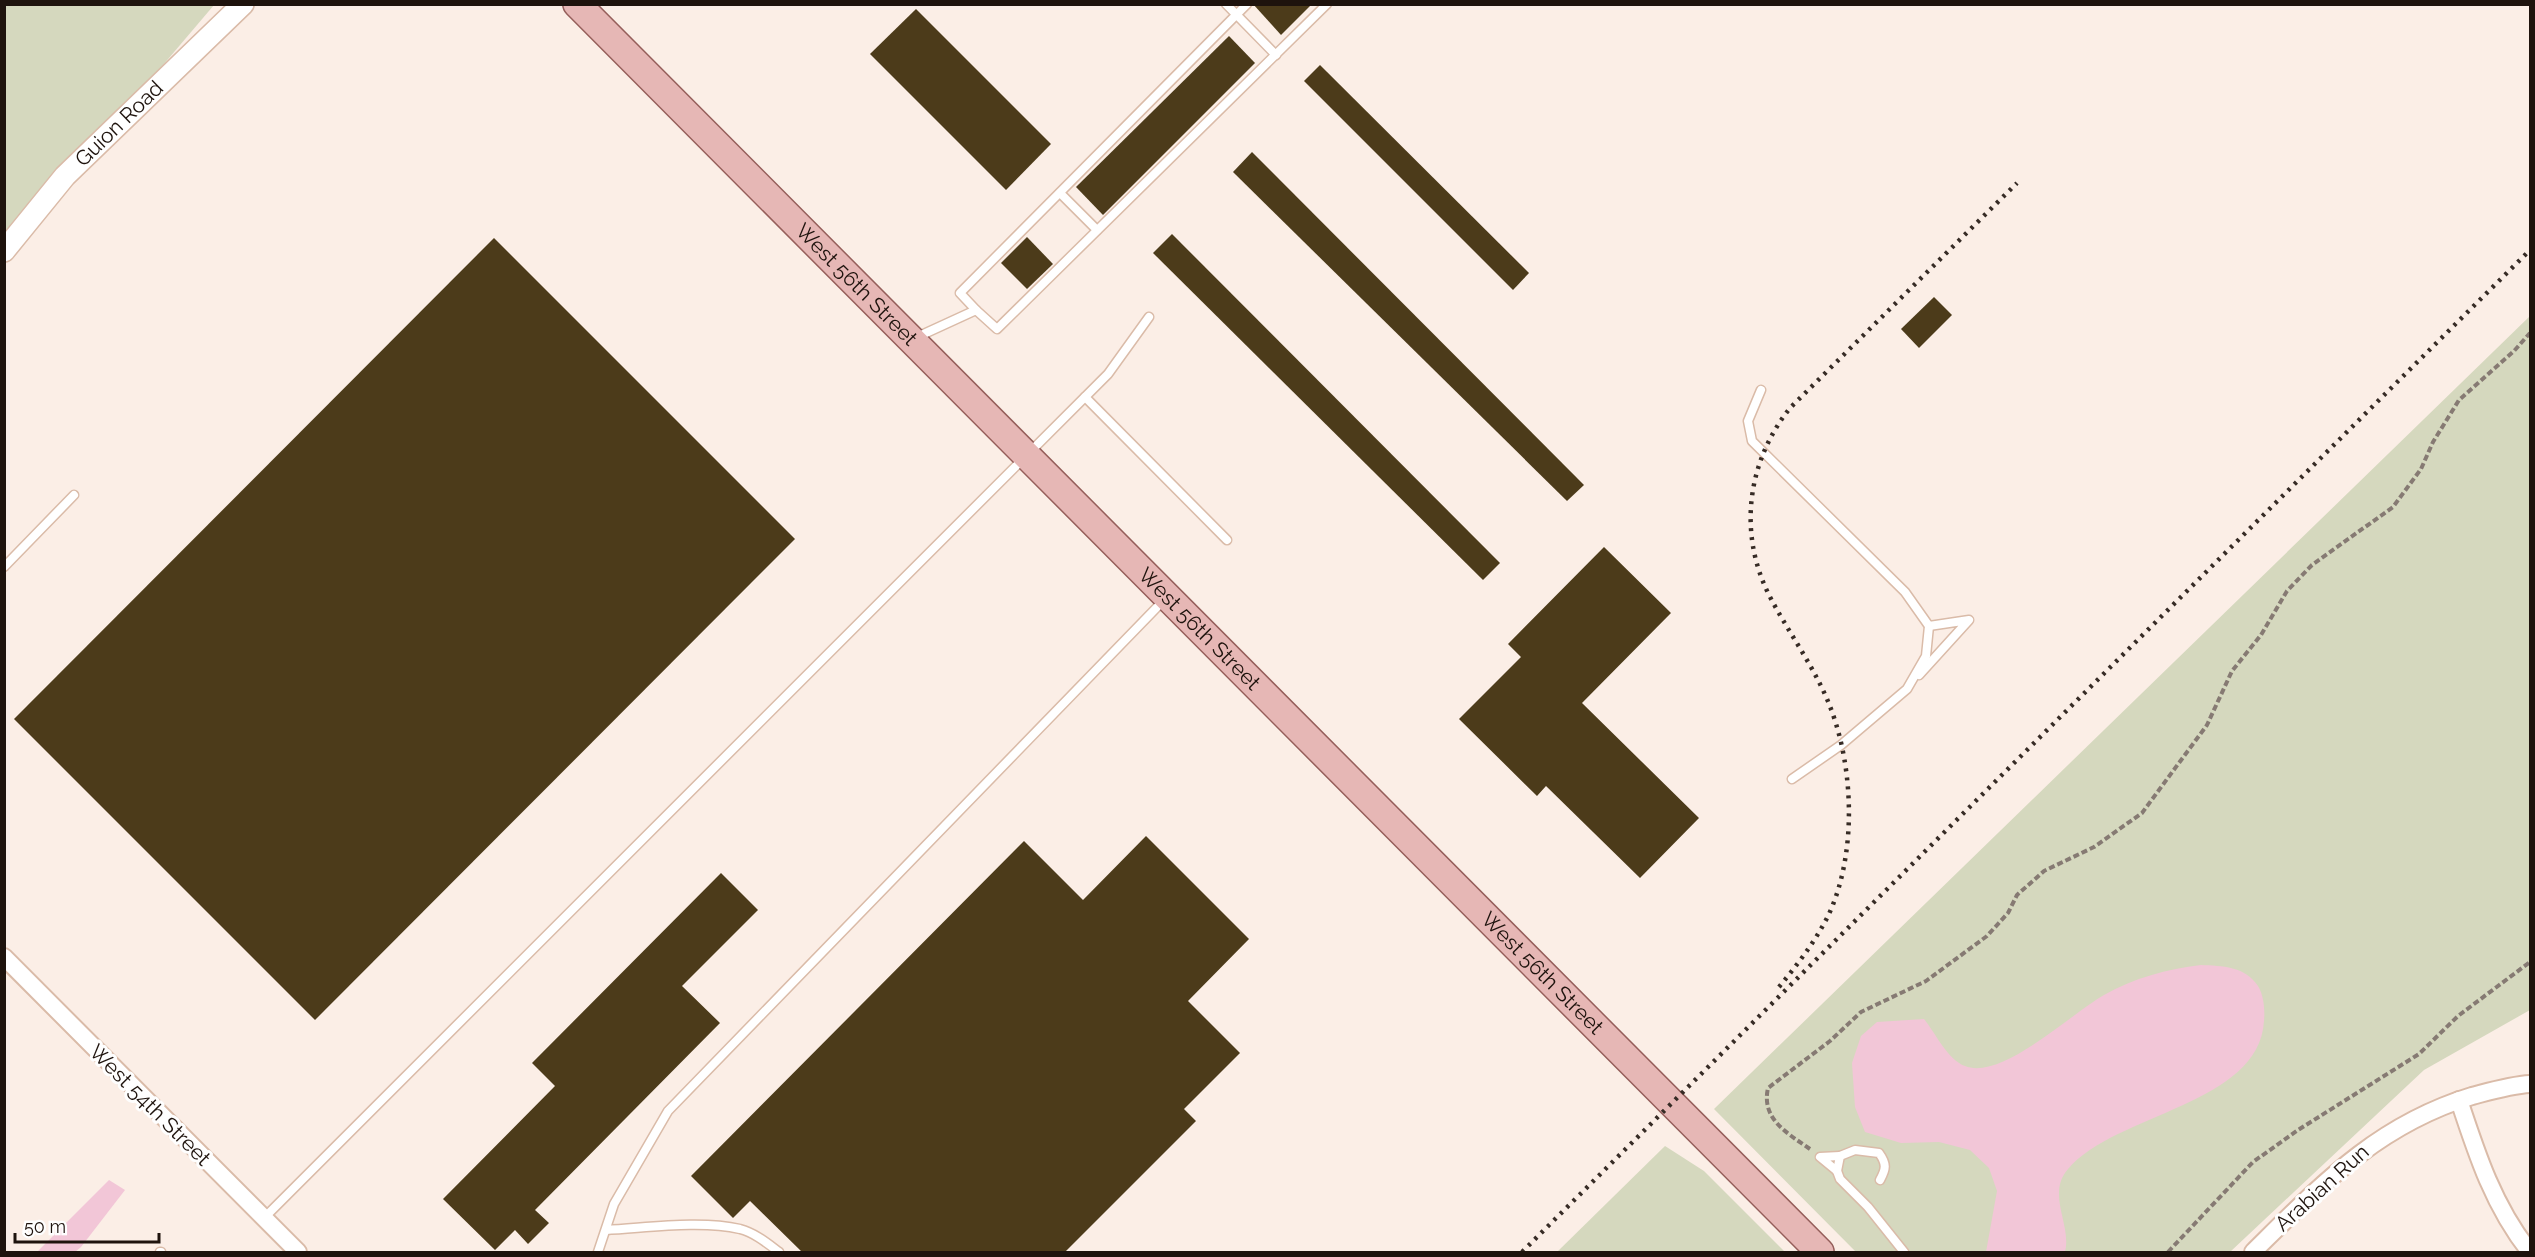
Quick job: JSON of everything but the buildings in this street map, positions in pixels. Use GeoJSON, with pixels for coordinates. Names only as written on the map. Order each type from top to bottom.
{"type":"FeatureCollection","features":[{"type":"Feature","properties":{"kind":"main road","name":"West 56th Street"},"geometry":{"type":"LineString","coordinates":[[577,4],[1820,1252]]}},
{"type":"Feature","properties":{"kind":"street","name":"Guion Road"},"geometry":{"type":"LineString","coordinates":[[4,250],[65,176],[243,4]]}},
{"type":"Feature","properties":{"kind":"street","name":"West 54th Street"},"geometry":{"type":"LineString","coordinates":[[4,957],[298,1252]]}},
{"type":"Feature","properties":{"kind":"street","name":"Arabian Run"},"geometry":{"type":"LineString","coordinates":[[2253,1252],[2328,1178],[2362,1149],[2409,1121],[2459,1100],[2499,1089],[2530,1084]]}},
{"type":"Feature","properties":{"kind":"street"},"geometry":{"type":"LineString","coordinates":[[2459,1100],[2478,1160],[2496,1200],[2526,1251]]}},
{"type":"Feature","properties":{"kind":"lane"},"geometry":{"type":"LineString","coordinates":[[1226,4],[1275,55]]}},
{"type":"Feature","properties":{"kind":"lane"},"geometry":{"type":"LineString","coordinates":[[1247,4],[960,293],[997,329],[1327,4]]}},
{"type":"Feature","properties":{"kind":"lane"},"geometry":{"type":"LineString","coordinates":[[1060,193],[1097,230]]}},
{"type":"Feature","properties":{"kind":"lane"},"geometry":{"type":"LineString","coordinates":[[912,339],[976,310]]}},
{"type":"Feature","properties":{"kind":"lane"},"geometry":{"type":"LineString","coordinates":[[263,1218],[1108,374],[1149,317]]}},
{"type":"Feature","properties":{"kind":"lane"},"geometry":{"type":"LineString","coordinates":[[1761,390],[1748,421],[1752,441],[1905,592],[1929,626],[1926,656],[1907,689]]}},
{"type":"Feature","properties":{"kind":"lane"},"geometry":{"type":"LineString","coordinates":[[1085,397],[1227,540]]}},
{"type":"Feature","properties":{"kind":"lane"},"geometry":{"type":"LineString","coordinates":[[4,567],[74,495]]}},
{"type":"Feature","properties":{"kind":"lane"},"geometry":{"type":"LineString","coordinates":[[598,1252],[614,1204],[668,1111],[1166,597]]}},
{"type":"Feature","properties":{"kind":"lane"},"geometry":{"type":"LineString","coordinates":[[1792,779],[1841,745],[1907,689],[1969,620],[1929,626]]}},
{"type":"Feature","properties":{"kind":"lane"},"geometry":{"type":"LineString","coordinates":[[1820,1156],[1840,1156],[1855,1150],[1879,1153],[1885,1161],[1886,1169],[1880,1180]]}},
{"type":"Feature","properties":{"kind":"lane"},"geometry":{"type":"LineString","coordinates":[[1820,1156],[1837,1171],[1840,1179],[1868,1207],[1904,1252]]}},
{"type":"Feature","properties":{"kind":"lane"},"geometry":{"type":"LineString","coordinates":[[1837,1171],[1840,1156]]}},
{"type":"Feature","properties":{"kind":"lane"},"geometry":{"type":"LineString","coordinates":[[606,1230],[712,1227],[741,1230],[763,1240],[779,1252]]}},
{"type":"Feature","properties":{"kind":"path"},"geometry":{"type":"LineString","coordinates":[[1820,1156],[1782,1130],[1772,1117],[1767,1106],[1768,1088],[1830,1041],[1861,1012],[1926,981],[1987,936],[2008,913],[2017,896],[2044,871],[2094,847],[2142,813],[2207,724],[2232,671],[2261,635],[2287,591],[2312,565],[2393,507],[2421,469],[2433,442],[2458,400],[2514,351],[2530,333]]}},
{"type":"Feature","properties":{"kind":"path"},"geometry":{"type":"LineString","coordinates":[[2168,1252],[2253,1162],[2298,1130],[2418,1054],[2458,1016],[2530,962]]}},
{"type":"Feature","properties":{"kind":"green space"},"geometry":{"type":"Polygon","coordinates":[[[5,5],[214,5],[5,251],[5,5]]]}},
{"type":"Feature","properties":{"kind":"green space"},"geometry":{"type":"Polygon","coordinates":[[[2530,316],[2530,1010],[2424,1070],[2230,1252],[1856,1252],[1714,1109],[2530,316]]]}},
{"type":"Feature","properties":{"kind":"green space"},"geometry":{"type":"Polygon","coordinates":[[[1665,1146],[1704,1171],[1785,1252],[1557,1252],[1665,1146]]]}},
{"type":"Feature","properties":{"kind":"shaded area"},"geometry":{"type":"Polygon","coordinates":[[[2201,965],[2232,968],[2247,974],[2258,986],[2263,999],[2264,1021],[2256,1049],[2238,1072],[2212,1090],[2118,1134],[2090,1150],[2068,1169],[2059,1189],[2065,1231],[2065,1252],[1986,1252],[1997,1191],[1989,1168],[1970,1150],[1939,1142],[1901,1143],[1865,1132],[1855,1107],[1852,1063],[1861,1036],[1877,1022],[1924,1019],[1953,1058],[1965,1066],[1980,1068],[1997,1064],[2016,1055],[2115,989],[2151,975],[2201,965]]]}},
{"type":"Feature","properties":{"kind":"shaded area"},"geometry":{"type":"Polygon","coordinates":[[[109,1180],[125,1190],[81,1247],[75,1252],[37,1252],[109,1180]]]}},
{"type":"Feature","properties":{"kind":"railway"},"geometry":{"type":"LineString","coordinates":[[1779,987],[1817,935],[1838,891],[1848,836],[1849,807],[1843,751],[1827,699],[1769,595],[1759,571],[1753,547],[1751,523],[1756,475],[1775,429],[1790,408],[2017,183]]}},
{"type":"Feature","properties":{"kind":"railway"},"geometry":{"type":"LineString","coordinates":[[1522,1252],[2530,250]]}}]}
